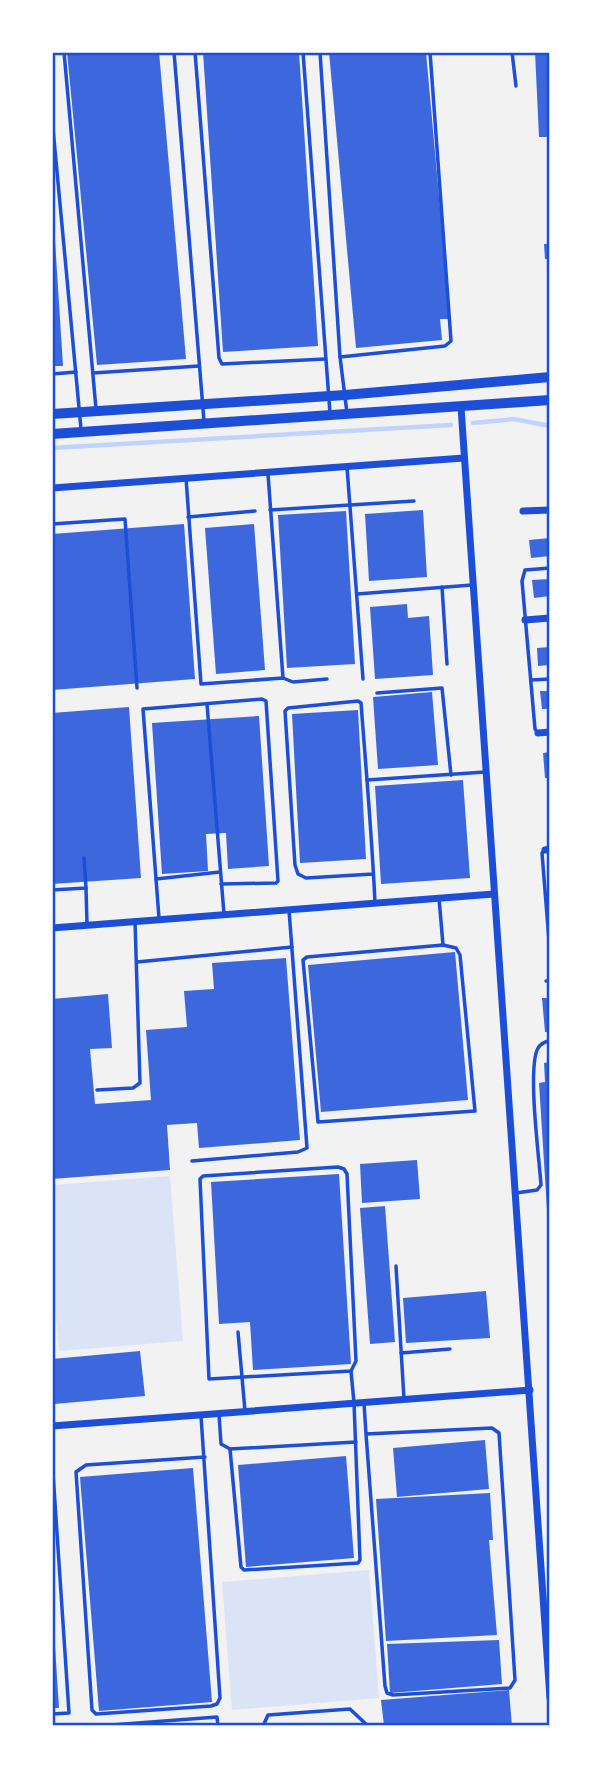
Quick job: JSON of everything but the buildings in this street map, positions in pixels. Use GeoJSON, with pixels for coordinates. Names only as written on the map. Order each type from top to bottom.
{"type":"FeatureCollection","features":[{"type":"Feature","properties":{"kind":"main road"},"geometry":{"type":"LineString","coordinates":[[52,414],[345,395],[550,377]]}},
{"type":"Feature","properties":{"kind":"main road"},"geometry":{"type":"LineString","coordinates":[[52,434],[550,400]]}},
{"type":"Feature","properties":{"kind":"street"},"geometry":{"type":"LineString","coordinates":[[461,407],[550,1698]]}},
{"type":"Feature","properties":{"kind":"street"},"geometry":{"type":"LineString","coordinates":[[52,488],[464,458]]}},
{"type":"Feature","properties":{"kind":"street"},"geometry":{"type":"LineString","coordinates":[[523,511],[550,510]]}},
{"type":"Feature","properties":{"kind":"street"},"geometry":{"type":"LineString","coordinates":[[525,620],[550,618]]}},
{"type":"Feature","properties":{"kind":"street"},"geometry":{"type":"LineString","coordinates":[[538,733],[550,732]]}},
{"type":"Feature","properties":{"kind":"street"},"geometry":{"type":"LineString","coordinates":[[52,928],[494,894]]}},
{"type":"Feature","properties":{"kind":"street"},"geometry":{"type":"LineString","coordinates":[[52,1426],[530,1390]]}},
{"type":"Feature","properties":{"kind":"lane"},"geometry":{"type":"LineString","coordinates":[[64,52],[96,411]]}},
{"type":"Feature","properties":{"kind":"lane"},"geometry":{"type":"LineString","coordinates":[[174,52],[205,424]]}},
{"type":"Feature","properties":{"kind":"lane"},"geometry":{"type":"LineString","coordinates":[[195,52],[219,358],[222,364],[325,359]]}},
{"type":"Feature","properties":{"kind":"lane"},"geometry":{"type":"LineString","coordinates":[[303,52],[330,415]]}},
{"type":"Feature","properties":{"kind":"lane"},"geometry":{"type":"LineString","coordinates":[[320,52],[340,357],[347,414]]}},
{"type":"Feature","properties":{"kind":"lane"},"geometry":{"type":"LineString","coordinates":[[340,357],[445,346],[451,341],[430,52]]}},
{"type":"Feature","properties":{"kind":"lane"},"geometry":{"type":"LineString","coordinates":[[512,52],[516,86]]}},
{"type":"Feature","properties":{"kind":"lane"},"geometry":{"type":"LineString","coordinates":[[52,118],[82,432]]}},
{"type":"Feature","properties":{"kind":"lane"},"geometry":{"type":"LineString","coordinates":[[93,373],[200,366]]}},
{"type":"Feature","properties":{"kind":"lane"},"geometry":{"type":"LineString","coordinates":[[52,374],[76,372]]}},
{"type":"Feature","properties":{"kind":"lane"},"geometry":{"type":"LineString","coordinates":[[347,467],[363,679]]}},
{"type":"Feature","properties":{"kind":"lane"},"geometry":{"type":"LineString","coordinates":[[268,472],[282,678]]}},
{"type":"Feature","properties":{"kind":"lane"},"geometry":{"type":"LineString","coordinates":[[186,478],[201,684],[282,678],[293,682],[327,680]]}},
{"type":"Feature","properties":{"kind":"lane"},"geometry":{"type":"LineString","coordinates":[[270,510],[414,501]]}},
{"type":"Feature","properties":{"kind":"lane"},"geometry":{"type":"LineString","coordinates":[[188,517],[255,511]]}},
{"type":"Feature","properties":{"kind":"lane"},"geometry":{"type":"LineString","coordinates":[[52,524],[125,519],[137,688]]}},
{"type":"Feature","properties":{"kind":"lane"},"geometry":{"type":"LineString","coordinates":[[538,733],[535,729],[522,581],[525,570],[550,568]]}},
{"type":"Feature","properties":{"kind":"lane"},"geometry":{"type":"LineString","coordinates":[[356,594],[472,585]]}},
{"type":"Feature","properties":{"kind":"lane"},"geometry":{"type":"LineString","coordinates":[[442,587],[447,664]]}},
{"type":"Feature","properties":{"kind":"lane"},"geometry":{"type":"LineString","coordinates":[[530,680],[550,679]]}},
{"type":"Feature","properties":{"kind":"lane"},"geometry":{"type":"LineString","coordinates":[[377,693],[442,688],[451,775]]}},
{"type":"Feature","properties":{"kind":"lane"},"geometry":{"type":"LineString","coordinates":[[160,919],[143,709],[262,699],[268,705],[278,881],[221,884]]}},
{"type":"Feature","properties":{"kind":"lane"},"geometry":{"type":"LineString","coordinates":[[373,874],[306,878],[298,874],[295,865],[285,711],[288,708],[358,701],[361,703],[367,780],[375,903]]}},
{"type":"Feature","properties":{"kind":"lane"},"geometry":{"type":"LineString","coordinates":[[207,704],[224,915]]}},
{"type":"Feature","properties":{"kind":"lane"},"geometry":{"type":"LineString","coordinates":[[367,780],[485,772]]}},
{"type":"Feature","properties":{"kind":"lane"},"geometry":{"type":"LineString","coordinates":[[547,849],[542,853],[550,953]]}},
{"type":"Feature","properties":{"kind":"lane"},"geometry":{"type":"LineString","coordinates":[[84,858],[87,925]]}},
{"type":"Feature","properties":{"kind":"lane"},"geometry":{"type":"LineString","coordinates":[[156,879],[220,872]]}},
{"type":"Feature","properties":{"kind":"lane"},"geometry":{"type":"LineString","coordinates":[[52,890],[86,888]]}},
{"type":"Feature","properties":{"kind":"lane"},"geometry":{"type":"LineString","coordinates":[[439,898],[443,945]]}},
{"type":"Feature","properties":{"kind":"lane"},"geometry":{"type":"LineString","coordinates":[[192,1161],[298,1152],[307,1148],[289,909]]}},
{"type":"Feature","properties":{"kind":"lane"},"geometry":{"type":"LineString","coordinates":[[97,1090],[133,1088],[140,1083],[135,921]]}},
{"type":"Feature","properties":{"kind":"lane"},"geometry":{"type":"LineString","coordinates":[[443,945],[456,948],[460,955],[475,1111],[318,1122],[303,960],[307,957],[443,945]]}},
{"type":"Feature","properties":{"kind":"lane"},"geometry":{"type":"LineString","coordinates":[[137,962],[292,947]]}},
{"type":"Feature","properties":{"kind":"lane"},"geometry":{"type":"LineString","coordinates":[[516,1193],[537,1190],[541,1185],[534,1080],[537,1050],[541,1044],[550,1040]]}},
{"type":"Feature","properties":{"kind":"lane"},"geometry":{"type":"LineString","coordinates":[[230,1449],[240,1564],[244,1570],[358,1563],[356,1442],[351,1371],[356,1361],[347,1174],[344,1169],[338,1167],[203,1176],[200,1181],[208,1377],[211,1380],[351,1371]]}},
{"type":"Feature","properties":{"kind":"lane"},"geometry":{"type":"LineString","coordinates":[[396,1266],[404,1399]]}},
{"type":"Feature","properties":{"kind":"lane"},"geometry":{"type":"LineString","coordinates":[[238,1332],[245,1411]]}},
{"type":"Feature","properties":{"kind":"lane"},"geometry":{"type":"LineString","coordinates":[[401,1353],[450,1349]]}},
{"type":"Feature","properties":{"kind":"lane"},"geometry":{"type":"LineString","coordinates":[[364,1402],[366,1434],[387,1693],[393,1695],[510,1688],[515,1681],[499,1433],[492,1428],[366,1434]]}},
{"type":"Feature","properties":{"kind":"lane"},"geometry":{"type":"LineString","coordinates":[[219,1413],[221,1444],[230,1449],[356,1442]]}},
{"type":"Feature","properties":{"kind":"lane"},"geometry":{"type":"LineString","coordinates":[[201,1415],[205,1457],[220,1698],[217,1704],[211,1706],[96,1714],[92,1710],[76,1472],[86,1465],[205,1457]]}},
{"type":"Feature","properties":{"kind":"lane"},"geometry":{"type":"LineString","coordinates":[[52,1458],[69,1713],[52,1714]]}},
{"type":"Feature","properties":{"kind":"lane"},"geometry":{"type":"LineString","coordinates":[[263,1726],[268,1715],[350,1709],[368,1726]]}},
{"type":"Feature","properties":{"kind":"lane"},"geometry":{"type":"LineString","coordinates":[[98,1726],[217,1717],[218,1726]]}},
{"type":"Feature","properties":{"kind":"shaded area"},"geometry":{"type":"Polygon","coordinates":[[[170,1176],[183,1341],[59,1351],[52,1270],[53,1185],[170,1176]]]}},
{"type":"Feature","properties":{"kind":"shaded area"},"geometry":{"type":"Polygon","coordinates":[[[369,1570],[379,1698],[232,1710],[222,1582],[369,1570]]]}},
{"type":"Feature","properties":{"kind":"waterway"},"geometry":{"type":"LineString","coordinates":[[473,423],[514,419],[550,426]]}},
{"type":"Feature","properties":{"kind":"waterway"},"geometry":{"type":"LineString","coordinates":[[52,448],[451,425]]}}]}
